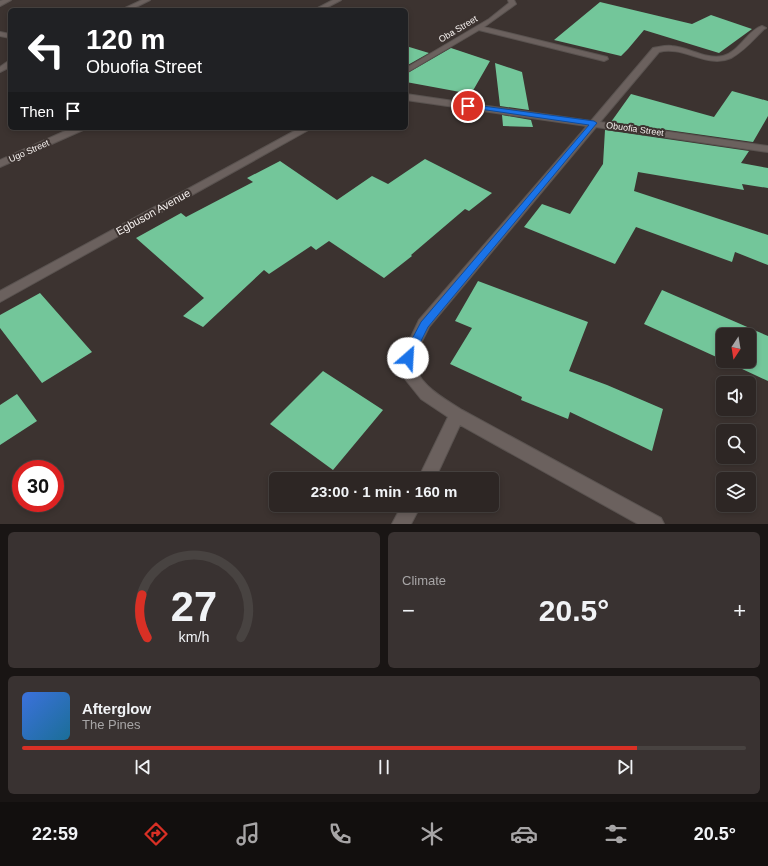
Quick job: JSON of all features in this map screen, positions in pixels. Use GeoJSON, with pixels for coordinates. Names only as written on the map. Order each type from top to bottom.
{"type":"FeatureCollection","features":[{"type":"Feature","properties":{"kind":"street"},"geometry":{"type":"LineString","coordinates":[[0,4],[8,0]]}},
{"type":"Feature","properties":{"kind":"street"},"geometry":{"type":"LineString","coordinates":[[129,8],[147,0]]}},
{"type":"Feature","properties":{"kind":"street"},"geometry":{"type":"LineString","coordinates":[[321,8],[338,0]]}},
{"type":"Feature","properties":{"kind":"street","name":"Oba Street"},"geometry":{"type":"LineString","coordinates":[[408,70],[506,10],[513,4],[511,0]]}},
{"type":"Feature","properties":{"kind":"street"},"geometry":{"type":"LineString","coordinates":[[477,28],[604,60]]}},
{"type":"Feature","properties":{"kind":"street"},"geometry":{"type":"LineString","coordinates":[[655,524],[457,415],[426,394],[412,380],[408,358],[424,324],[656,50],[661,48],[672,49],[723,58],[731,54],[762,28]]}},
{"type":"Feature","properties":{"kind":"street","name":"Obuofia Street"},"geometry":{"type":"LineString","coordinates":[[408,97],[768,149]]}},
{"type":"Feature","properties":{"kind":"street","name":"Ugo Street"},"geometry":{"type":"LineString","coordinates":[[0,164],[76,130]]}},
{"type":"Feature","properties":{"kind":"street","name":"Egbuson Avenue"},"geometry":{"type":"LineString","coordinates":[[0,297],[303,130]]}},
{"type":"Feature","properties":{"kind":"street"},"geometry":{"type":"LineString","coordinates":[[429,472],[457,415]]}},
{"type":"Feature","properties":{"kind":"street"},"geometry":{"type":"LineString","coordinates":[[401,524],[408,512]]}},
{"type":"Feature","properties":{"kind":"building"},"geometry":{"type":"Polygon","coordinates":[[[600,2],[692,24],[711,15],[752,29],[719,53],[644,30],[621,56],[554,40],[600,2]]]}},
{"type":"Feature","properties":{"kind":"building"},"geometry":{"type":"Polygon","coordinates":[[[408,47],[429,53],[408,65],[408,47]]]}},
{"type":"Feature","properties":{"kind":"building"},"geometry":{"type":"Polygon","coordinates":[[[451,48],[490,61],[471,94],[408,82],[408,73],[451,48]]]}},
{"type":"Feature","properties":{"kind":"building"},"geometry":{"type":"Polygon","coordinates":[[[495,63],[522,72],[529,110],[500,106],[495,63]]]}},
{"type":"Feature","properties":{"kind":"building"},"geometry":{"type":"Polygon","coordinates":[[[732,91],[768,101],[768,116],[753,142],[611,122],[631,94],[714,117],[732,91]]]}},
{"type":"Feature","properties":{"kind":"building"},"geometry":{"type":"Polygon","coordinates":[[[502,115],[531,120],[533,127],[503,126],[502,115]]]}},
{"type":"Feature","properties":{"kind":"building"},"geometry":{"type":"Polygon","coordinates":[[[605,130],[749,151],[741,163],[768,168],[768,188],[742,184],[744,190],[638,172],[634,191],[768,235],[768,265],[735,252],[732,262],[636,227],[615,264],[524,227],[542,204],[570,214],[603,164],[605,130]]]}},
{"type":"Feature","properties":{"kind":"building"},"geometry":{"type":"Polygon","coordinates":[[[425,159],[492,193],[469,211],[465,209],[411,255],[412,256],[384,278],[329,241],[316,250],[311,246],[269,274],[264,270],[203,327],[183,316],[204,298],[136,238],[181,213],[186,217],[253,182],[247,178],[280,161],[337,200],[372,176],[388,184],[425,159]]]}},
{"type":"Feature","properties":{"kind":"building"},"geometry":{"type":"Polygon","coordinates":[[[478,281],[588,322],[569,371],[607,385],[663,409],[652,451],[570,412],[568,419],[521,400],[522,397],[450,364],[472,328],[455,321],[478,281]]]}},
{"type":"Feature","properties":{"kind":"building"},"geometry":{"type":"Polygon","coordinates":[[[662,290],[750,328],[716,328],[716,357],[644,324],[662,290]]]}},
{"type":"Feature","properties":{"kind":"building"},"geometry":{"type":"Polygon","coordinates":[[[40,293],[92,352],[42,383],[0,328],[0,315],[40,293]]]}},
{"type":"Feature","properties":{"kind":"building"},"geometry":{"type":"Polygon","coordinates":[[[756,331],[768,336],[768,381],[740,368],[756,368],[756,331]]]}},
{"type":"Feature","properties":{"kind":"building"},"geometry":{"type":"Polygon","coordinates":[[[323,371],[383,410],[333,470],[270,424],[323,371]]]}},
{"type":"Feature","properties":{"kind":"building"},"geometry":{"type":"Polygon","coordinates":[[[17,394],[37,421],[0,445],[0,405],[17,394]]]}},
{"type":"Feature","properties":{"kind":"route"},"geometry":{"type":"LineString","coordinates":[[408,358],[424,324],[594,123],[468,106]]}}]}
